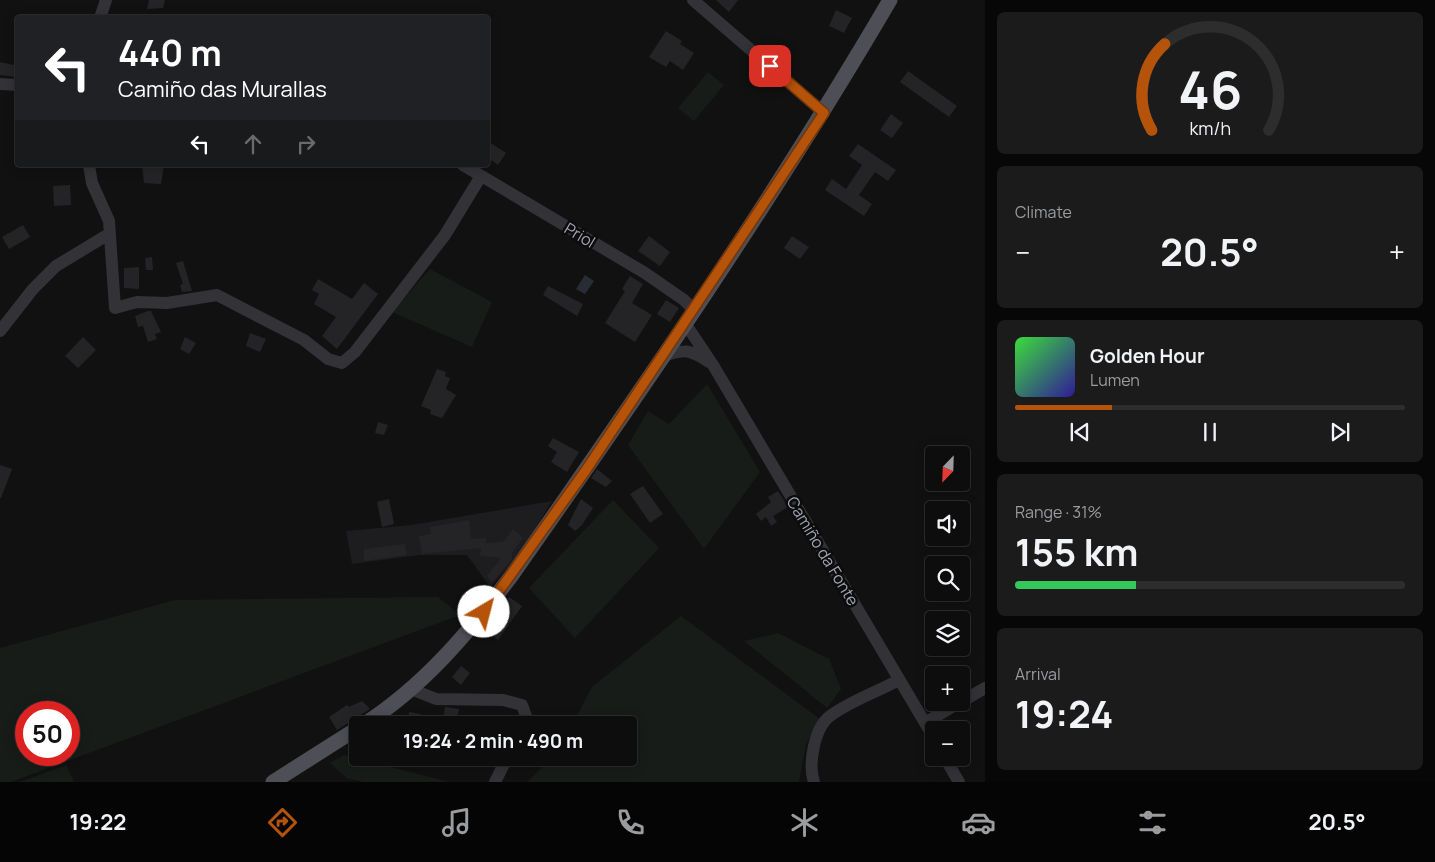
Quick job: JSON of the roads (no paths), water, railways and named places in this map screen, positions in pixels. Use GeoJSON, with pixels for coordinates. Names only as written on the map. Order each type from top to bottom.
{"type":"FeatureCollection","features":[{"type":"Feature","properties":{"kind":"main road"},"geometry":{"type":"LineString","coordinates":[[377,716],[432,672],[474,625],[512,575],[686,322],[824,113],[890,0]]}},
{"type":"Feature","properties":{"kind":"main road"},"geometry":{"type":"LineString","coordinates":[[273,782],[349,734]]}},
{"type":"Feature","properties":{"kind":"street"},"geometry":{"type":"LineString","coordinates":[[101,15],[106,0]]}},
{"type":"Feature","properties":{"kind":"street"},"geometry":{"type":"LineString","coordinates":[[693,0],[824,113]]}},
{"type":"Feature","properties":{"kind":"street"},"geometry":{"type":"LineString","coordinates":[[0,84],[15,85]]}},
{"type":"Feature","properties":{"kind":"street"},"geometry":{"type":"LineString","coordinates":[[89,167],[92,184],[109,221],[115,308],[137,302],[167,303],[216,295],[304,340],[328,359],[342,363],[355,352],[445,236],[481,176]]}},
{"type":"Feature","properties":{"kind":"street","name":"Priol"},"geometry":{"type":"LineString","coordinates":[[466,167],[644,273],[684,300],[686,322]]}},
{"type":"Feature","properties":{"kind":"street"},"geometry":{"type":"LineString","coordinates":[[0,330],[33,289],[56,266],[109,234]]}},
{"type":"Feature","properties":{"kind":"street"},"geometry":{"type":"LineString","coordinates":[[686,322],[684,344],[713,365]]}},
{"type":"Feature","properties":{"kind":"street","name":"Camiño da Fonte"},"geometry":{"type":"LineString","coordinates":[[686,322],[925,723]]}},
{"type":"Feature","properties":{"kind":"street"},"geometry":{"type":"LineString","coordinates":[[663,356],[683,350],[696,353]]}},
{"type":"Feature","properties":{"kind":"street"},"geometry":{"type":"LineString","coordinates":[[814,782],[811,773],[814,743],[828,718],[899,680]]}},
{"type":"Feature","properties":{"kind":"street"},"geometry":{"type":"LineString","coordinates":[[970,697],[985,688]]}},
{"type":"Feature","properties":{"kind":"street"},"geometry":{"type":"LineString","coordinates":[[411,689],[436,699],[503,700],[522,704],[526,716]]}},
{"type":"Feature","properties":{"kind":"street"},"geometry":{"type":"LineString","coordinates":[[928,721],[946,711]]}},
{"type":"Feature","properties":{"kind":"street"},"geometry":{"type":"LineString","coordinates":[[495,782],[503,766]]}},
{"type":"Feature","properties":{"kind":"street"},"geometry":{"type":"LineString","coordinates":[[950,766],[959,782]]}}]}
